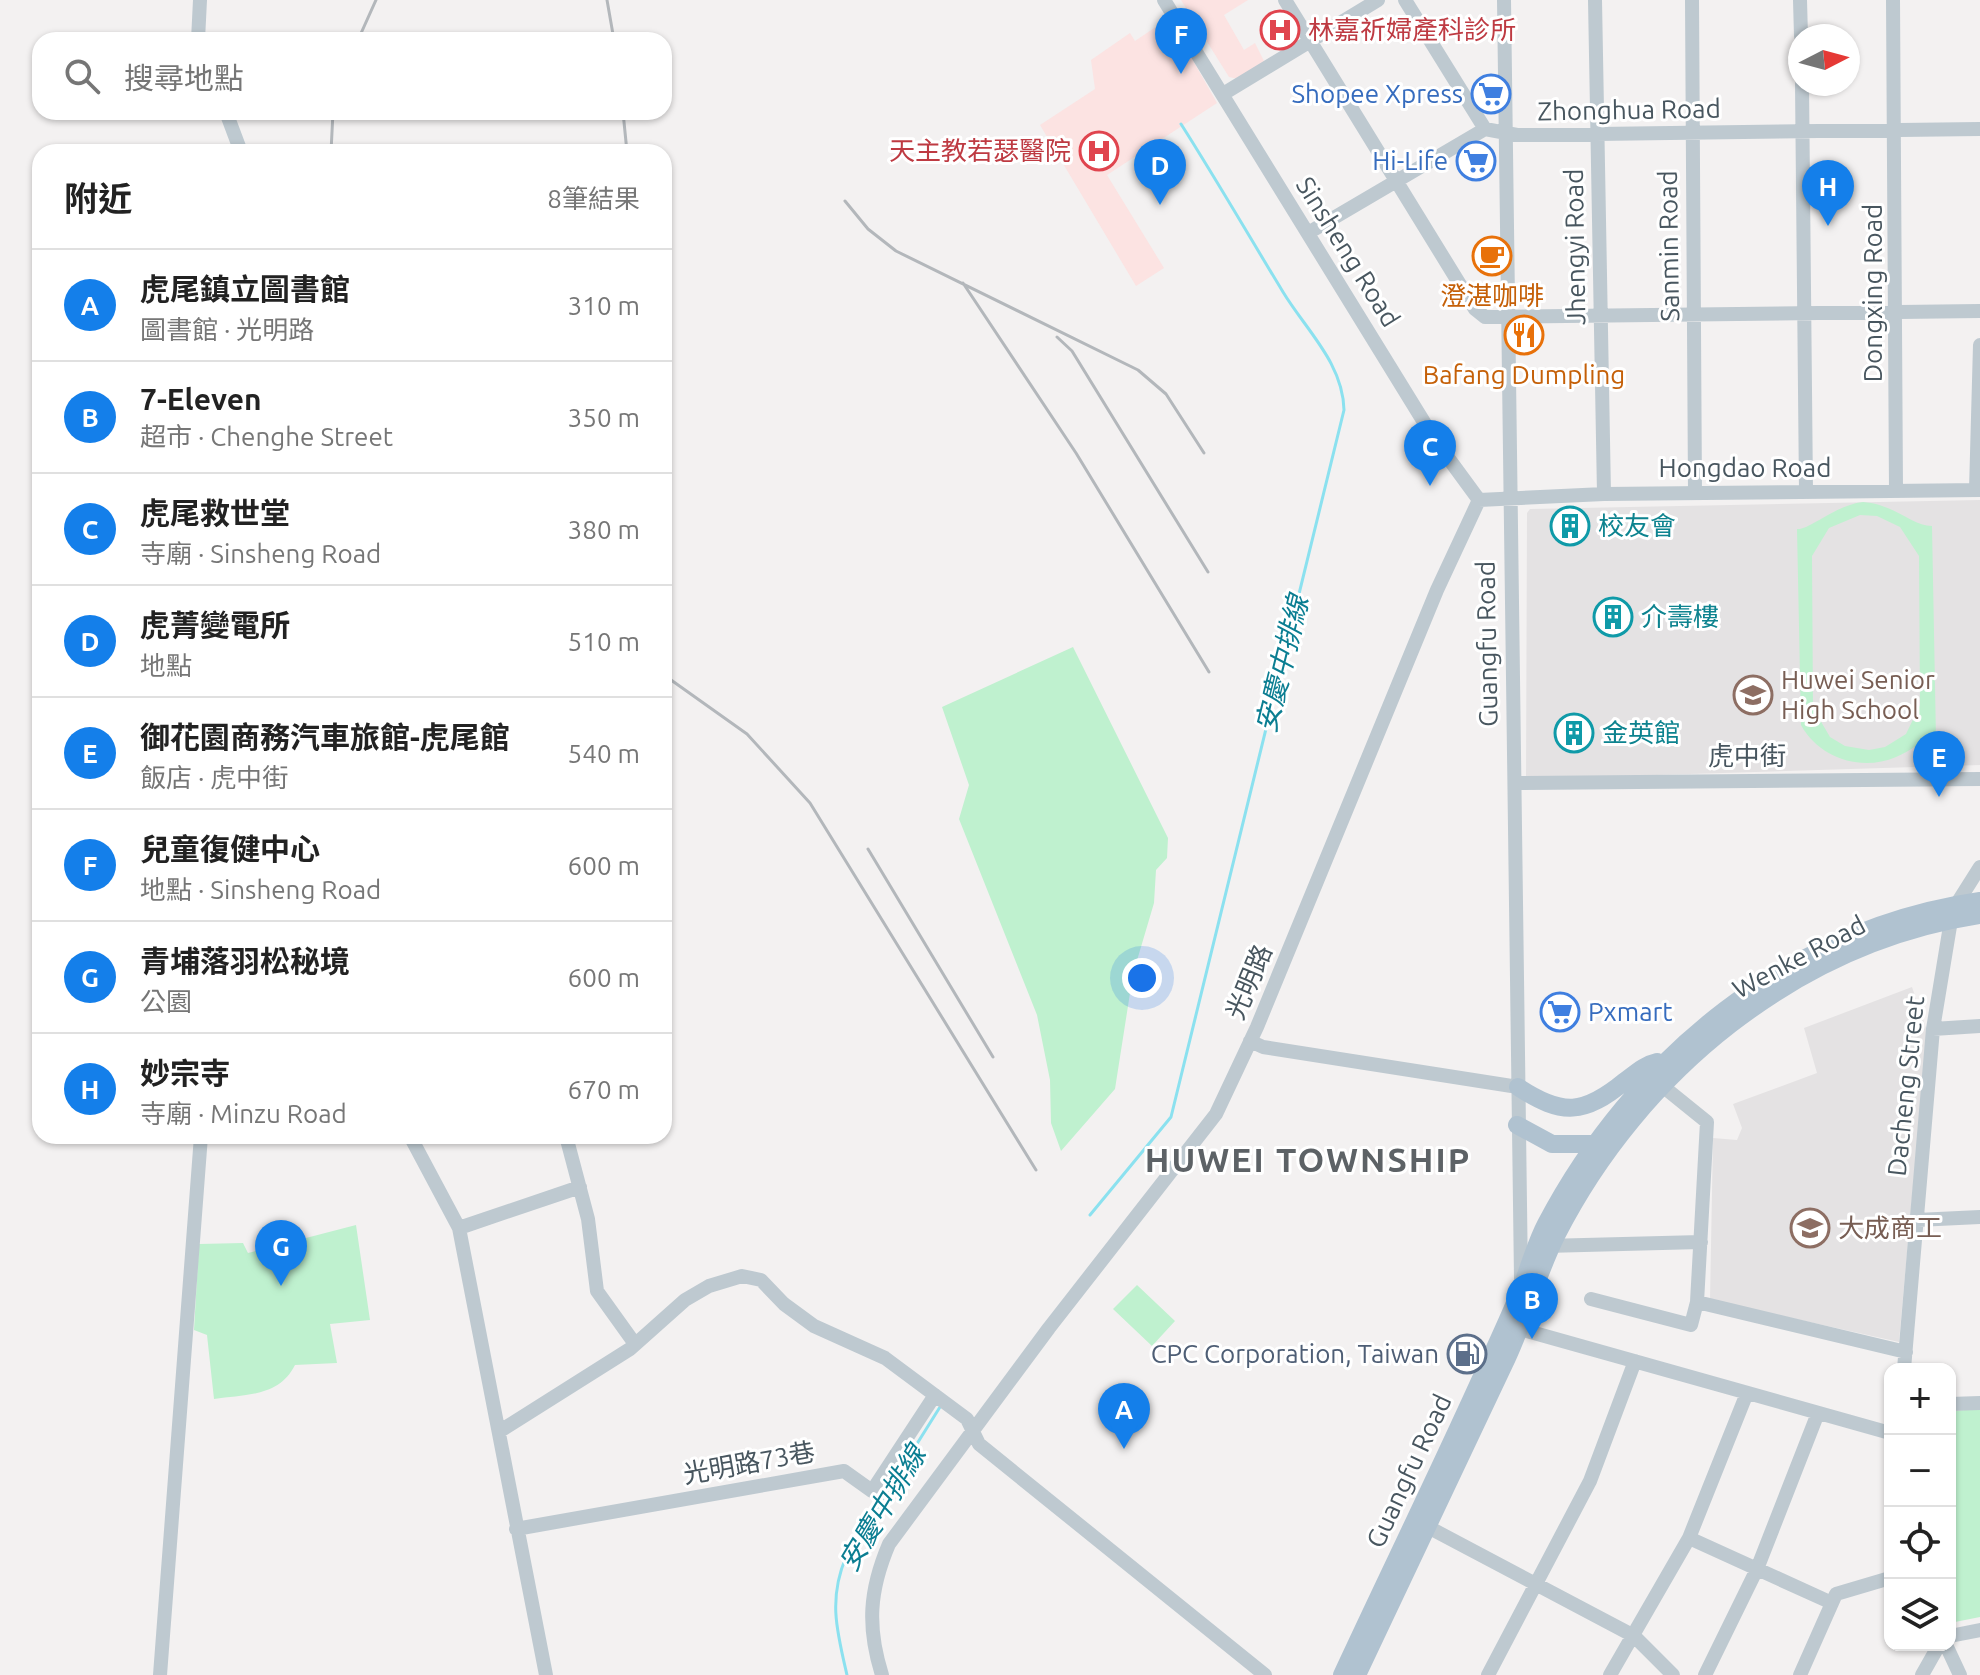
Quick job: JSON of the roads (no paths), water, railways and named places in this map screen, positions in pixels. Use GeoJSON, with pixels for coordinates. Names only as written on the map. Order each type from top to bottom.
{"type":"FeatureCollection","features":[{"type":"Feature","properties":{"kind":"main road","name":"Wenke Road"},"geometry":{"type":"LineString","coordinates":[[1603,1144],[1660,1084],[1702,1046],[1767,998],[1852,953],[1980,901]]}},
{"type":"Feature","properties":{"kind":"main road","name":"Wenke Road"},"geometry":{"type":"LineString","coordinates":[[1521,1288],[1536,1247],[1603,1144],[1664,1061],[1728,1008],[1786,969],[1876,928],[1954,912],[1980,915]]}},
{"type":"Feature","properties":{"kind":"main road"},"geometry":{"type":"LineString","coordinates":[[1518,1087],[1544,1104],[1583,1108],[1606,1097],[1646,1065],[1664,1061]]}},
{"type":"Feature","properties":{"kind":"main road"},"geometry":{"type":"LineString","coordinates":[[1517,1125],[1552,1144],[1603,1144]]}},
{"type":"Feature","properties":{"kind":"main road","name":"Wenke Road"},"geometry":{"type":"LineString","coordinates":[[1520,1329],[1536,1247]]}},
{"type":"Feature","properties":{"kind":"main road","name":"Guangfu Road"},"geometry":{"type":"LineString","coordinates":[[1342,1675],[1521,1288]]}},
{"type":"Feature","properties":{"kind":"main road","name":"Guangfu Road"},"geometry":{"type":"LineString","coordinates":[[1357,1675],[1520,1329]]}},
{"type":"Feature","properties":{"kind":"street"},"geometry":{"type":"LineString","coordinates":[[198,32],[200,0]]}},
{"type":"Feature","properties":{"kind":"street","name":"Sinsheng Road"},"geometry":{"type":"LineString","coordinates":[[1164,0],[1435,440],[1479,500]]}},
{"type":"Feature","properties":{"kind":"street"},"geometry":{"type":"LineString","coordinates":[[1285,0],[1475,309],[1485,317],[1980,311]]}},
{"type":"Feature","properties":{"kind":"street"},"geometry":{"type":"LineString","coordinates":[[1223,94],[1378,0]]}},
{"type":"Feature","properties":{"kind":"street"},"geometry":{"type":"LineString","coordinates":[[1308,233],[1485,129],[1405,0]]}},
{"type":"Feature","properties":{"kind":"street","name":"Guangfu Road"},"geometry":{"type":"LineString","coordinates":[[1504,0],[1517,1125],[1536,1247]]}},
{"type":"Feature","properties":{"kind":"street","name":"Jhengyi Road"},"geometry":{"type":"LineString","coordinates":[[1595,0],[1604,494]]}},
{"type":"Feature","properties":{"kind":"street","name":"Sanmin Road"},"geometry":{"type":"LineString","coordinates":[[1692,0],[1695,492]]}},
{"type":"Feature","properties":{"kind":"street"},"geometry":{"type":"LineString","coordinates":[[1800,0],[1801,24]]}},
{"type":"Feature","properties":{"kind":"street","name":"Dongxing Road"},"geometry":{"type":"LineString","coordinates":[[1893,0],[1898,313],[1896,490]]}},
{"type":"Feature","properties":{"kind":"street"},"geometry":{"type":"LineString","coordinates":[[1802,96],[1806,492]]}},
{"type":"Feature","properties":{"kind":"street"},"geometry":{"type":"LineString","coordinates":[[229,120],[238,144]]}},
{"type":"Feature","properties":{"kind":"street","name":"Zhonghua Road"},"geometry":{"type":"LineString","coordinates":[[1485,129],[1505,133],[1597,134],[1980,129]]}},
{"type":"Feature","properties":{"kind":"street"},"geometry":{"type":"LineString","coordinates":[[1978,490],[1980,345]]}},
{"type":"Feature","properties":{"kind":"street","name":"Hongdao Road"},"geometry":{"type":"LineString","coordinates":[[1511,499],[1695,492],[1978,490]]}},
{"type":"Feature","properties":{"kind":"street"},"geometry":{"type":"LineString","coordinates":[[1479,500],[1511,499]]}},
{"type":"Feature","properties":{"kind":"street","name":"光明路"},"geometry":{"type":"LineString","coordinates":[[882,1675],[871,1635],[870,1604],[889,1544],[1049,1328],[1216,1114],[1250,1041],[1437,590],[1479,500]]}},
{"type":"Feature","properties":{"kind":"street","name":"虎中街"},"geometry":{"type":"LineString","coordinates":[[1515,783],[1980,779]]}},
{"type":"Feature","properties":{"kind":"street"},"geometry":{"type":"LineString","coordinates":[[1954,912],[1980,867]]}},
{"type":"Feature","properties":{"kind":"street","name":"Dacheng Street"},"geometry":{"type":"LineString","coordinates":[[1905,1363],[1933,1029],[1954,912]]}},
{"type":"Feature","properties":{"kind":"street"},"geometry":{"type":"LineString","coordinates":[[1933,1029],[1980,1026]]}},
{"type":"Feature","properties":{"kind":"street"},"geometry":{"type":"LineString","coordinates":[[1250,1041],[1263,1047],[1518,1087]]}},
{"type":"Feature","properties":{"kind":"street"},"geometry":{"type":"LineString","coordinates":[[1591,1299],[1691,1325],[1697,1302],[1707,1122],[1660,1084]]}},
{"type":"Feature","properties":{"kind":"street"},"geometry":{"type":"LineString","coordinates":[[160,1675],[200,1144]]}},
{"type":"Feature","properties":{"kind":"street"},"geometry":{"type":"LineString","coordinates":[[414,1144],[459,1228],[546,1675]]}},
{"type":"Feature","properties":{"kind":"street"},"geometry":{"type":"LineString","coordinates":[[568,1144],[580,1187],[597,1291],[635,1344]]}},
{"type":"Feature","properties":{"kind":"street"},"geometry":{"type":"LineString","coordinates":[[459,1228],[580,1187]]}},
{"type":"Feature","properties":{"kind":"street"},"geometry":{"type":"LineString","coordinates":[[1917,1220],[1980,1217]]}},
{"type":"Feature","properties":{"kind":"street"},"geometry":{"type":"LineString","coordinates":[[1536,1247],[1701,1242]]}},
{"type":"Feature","properties":{"kind":"street"},"geometry":{"type":"LineString","coordinates":[[500,1431],[635,1344],[685,1300],[709,1286],[742,1276],[761,1280],[784,1304],[814,1326],[885,1358],[967,1419],[979,1444],[1265,1675]]}},
{"type":"Feature","properties":{"kind":"street","name":"Guangfu Road"},"geometry":{"type":"LineString","coordinates":[[1520,1329],[1521,1288]]}},
{"type":"Feature","properties":{"kind":"street"},"geometry":{"type":"LineString","coordinates":[[1697,1302],[1906,1352]]}},
{"type":"Feature","properties":{"kind":"street"},"geometry":{"type":"LineString","coordinates":[[1520,1329],[1884,1431]]}},
{"type":"Feature","properties":{"kind":"street"},"geometry":{"type":"LineString","coordinates":[[1488,1675],[1538,1583],[1607,1443],[1635,1361]]}},
{"type":"Feature","properties":{"kind":"street"},"geometry":{"type":"LineString","coordinates":[[1610,1675],[1689,1538],[1747,1393]]}},
{"type":"Feature","properties":{"kind":"street","name":"光明路73巷"},"geometry":{"type":"LineString","coordinates":[[516,1529],[844,1471],[872,1491],[935,1395]]}},
{"type":"Feature","properties":{"kind":"street"},"geometry":{"type":"LineString","coordinates":[[1956,1404],[1980,1403]]}},
{"type":"Feature","properties":{"kind":"street"},"geometry":{"type":"LineString","coordinates":[[1705,1675],[1757,1569],[1818,1413]]}},
{"type":"Feature","properties":{"kind":"street"},"geometry":{"type":"LineString","coordinates":[[1428,1527],[1634,1636],[1673,1675]]}},
{"type":"Feature","properties":{"kind":"street"},"geometry":{"type":"LineString","coordinates":[[1689,1538],[1832,1603]]}},
{"type":"Feature","properties":{"kind":"street"},"geometry":{"type":"LineString","coordinates":[[1800,1675],[1840,1590],[1886,1579]]}},
{"type":"Feature","properties":{"kind":"street"},"geometry":{"type":"LineString","coordinates":[[1956,1635],[1980,1630]]}},
{"type":"Feature","properties":{"kind":"street"},"geometry":{"type":"LineString","coordinates":[[1922,1675],[1936,1651]]}},
{"type":"Feature","properties":{"kind":"street"},"geometry":{"type":"LineString","coordinates":[[1949,1651],[1960,1675]]}},
{"type":"Feature","properties":{"kind":"waterway","name":"安慶中排線"},"geometry":{"type":"LineString","coordinates":[[1090,1215],[1171,1117],[1344,410],[1342,393],[1330,362],[1283,292],[1181,124]]}},
{"type":"Feature","properties":{"kind":"waterway","name":"安慶中排線"},"geometry":{"type":"LineString","coordinates":[[847,1675],[836,1616],[840,1572],[846,1557],[940,1407]]}},
{"type":"Feature","properties":{"kind":"railway"},"geometry":{"type":"LineString","coordinates":[[362,32],[376,0]]}},
{"type":"Feature","properties":{"kind":"railway"},"geometry":{"type":"LineString","coordinates":[[607,0],[613,32]]}},
{"type":"Feature","properties":{"kind":"railway"},"geometry":{"type":"LineString","coordinates":[[331,144],[333,120]]}},
{"type":"Feature","properties":{"kind":"railway"},"geometry":{"type":"LineString","coordinates":[[624,120],[626,144]]}},
{"type":"Feature","properties":{"kind":"railway"},"geometry":{"type":"LineString","coordinates":[[845,201],[868,229],[896,251],[1138,370],[1166,394],[1204,453]]}},
{"type":"Feature","properties":{"kind":"railway"},"geometry":{"type":"LineString","coordinates":[[963,283],[1076,453],[1209,672]]}},
{"type":"Feature","properties":{"kind":"railway"},"geometry":{"type":"LineString","coordinates":[[1057,337],[1072,351],[1208,572]]}},
{"type":"Feature","properties":{"kind":"railway"},"geometry":{"type":"LineString","coordinates":[[672,681],[747,734],[810,803],[1036,1170]]}},
{"type":"Feature","properties":{"kind":"railway"},"geometry":{"type":"LineString","coordinates":[[868,849],[993,1057]]}},
{"type":"Feature","properties":{"kind":"place","name":"林嘉祈婦產科診所"},"geometry":{"type":"Point","coordinates":[1280,30]}},
{"type":"Feature","properties":{"kind":"place","name":"兒童復健中心"},"geometry":{"type":"Point","coordinates":[1181,74]}},
{"type":"Feature","properties":{"kind":"place","name":"Shopee Xpress"},"geometry":{"type":"Point","coordinates":[1491,94]}},
{"type":"Feature","properties":{"kind":"place","name":"天主教若瑟醫院"},"geometry":{"type":"Point","coordinates":[1099,151]}},
{"type":"Feature","properties":{"kind":"place","name":"Hi-Life"},"geometry":{"type":"Point","coordinates":[1476,161]}},
{"type":"Feature","properties":{"kind":"place","name":"虎菁變電所"},"geometry":{"type":"Point","coordinates":[1160,205]}},
{"type":"Feature","properties":{"kind":"place","name":"妙宗寺"},"geometry":{"type":"Point","coordinates":[1828,226]}},
{"type":"Feature","properties":{"kind":"place","name":"澄湛咖啡"},"geometry":{"type":"Point","coordinates":[1492,256]}},
{"type":"Feature","properties":{"kind":"place","name":"Bafang Dumpling"},"geometry":{"type":"Point","coordinates":[1524,335]}},
{"type":"Feature","properties":{"kind":"place","name":"虎尾救世堂"},"geometry":{"type":"Point","coordinates":[1430,486]}},
{"type":"Feature","properties":{"kind":"place","name":"校友會"},"geometry":{"type":"Point","coordinates":[1570,526]}},
{"type":"Feature","properties":{"kind":"place","name":"介壽樓"},"geometry":{"type":"Point","coordinates":[1613,617]}},
{"type":"Feature","properties":{"kind":"place","name":"Huwei Senior High School"},"geometry":{"type":"Point","coordinates":[1753,695]}},
{"type":"Feature","properties":{"kind":"place","name":"金英館"},"geometry":{"type":"Point","coordinates":[1574,733]}},
{"type":"Feature","properties":{"kind":"place","name":"御花園商務汽車旅館-虎尾館"},"geometry":{"type":"Point","coordinates":[1939,797]}},
{"type":"Feature","properties":{"kind":"place","name":"Pxmart"},"geometry":{"type":"Point","coordinates":[1560,1012]}},
{"type":"Feature","properties":{"kind":"place","name":"大成商工"},"geometry":{"type":"Point","coordinates":[1810,1228]}},
{"type":"Feature","properties":{"kind":"place","name":"青埔落羽松秘境"},"geometry":{"type":"Point","coordinates":[281,1286]}},
{"type":"Feature","properties":{"kind":"place","name":"7-Eleven"},"geometry":{"type":"Point","coordinates":[1532,1339]}},
{"type":"Feature","properties":{"kind":"place","name":"CPC Corporation, Taiwan"},"geometry":{"type":"Point","coordinates":[1467,1354]}},
{"type":"Feature","properties":{"kind":"place","name":"虎尾鎮立圖書館"},"geometry":{"type":"Point","coordinates":[1124,1449]}},
{"type":"Feature","properties":{"kind":"district","name":"HUWEI TOWNSHIP"},"geometry":{"type":"Point","coordinates":[1308,1160]}}]}
